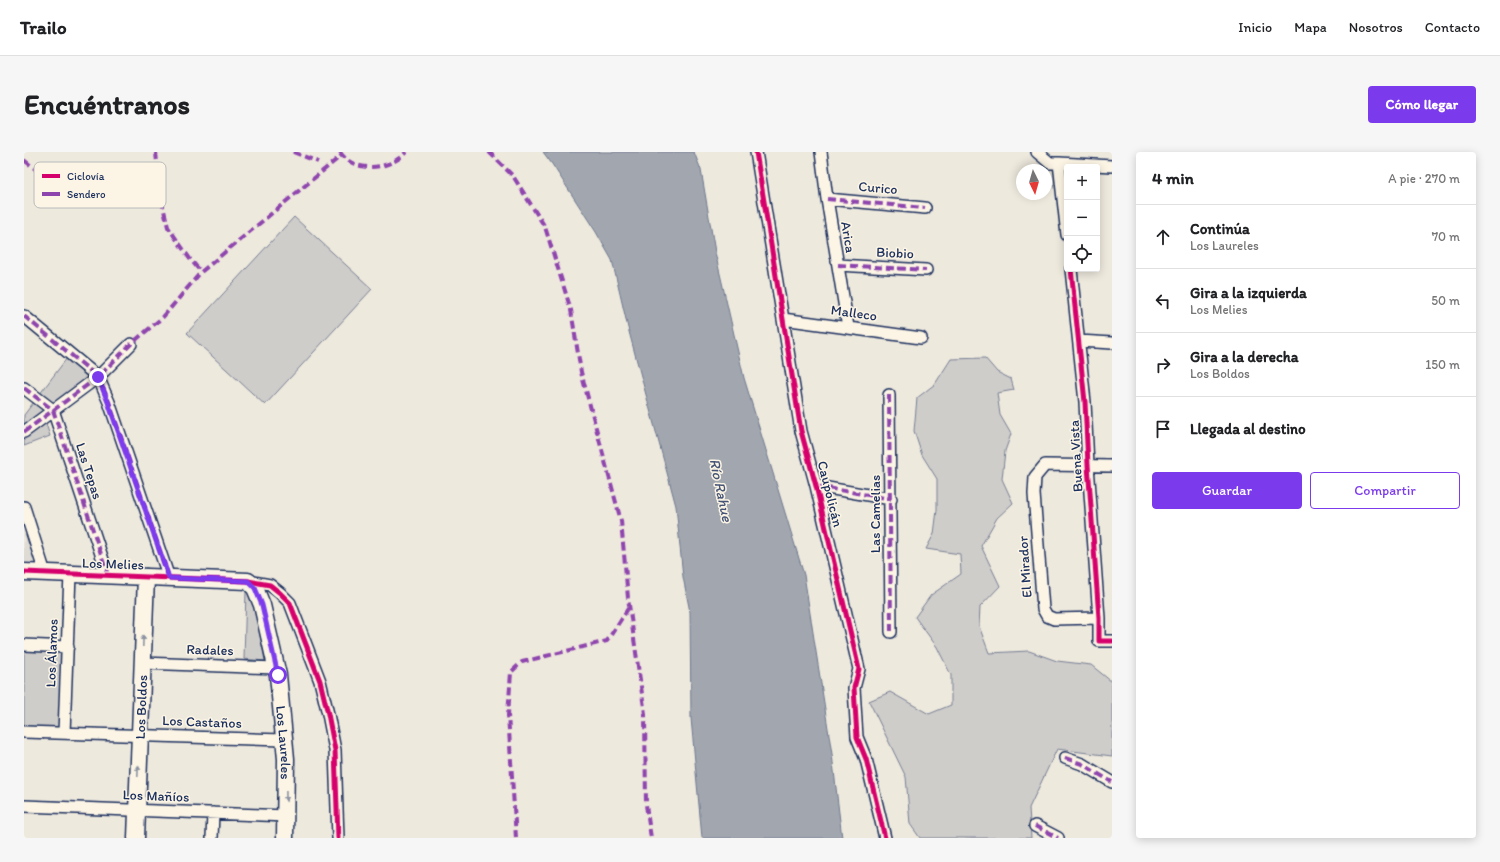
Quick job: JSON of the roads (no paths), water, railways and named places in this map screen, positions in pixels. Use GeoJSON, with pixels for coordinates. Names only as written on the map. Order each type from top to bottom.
{"type":"FeatureCollection","features":[{"type":"Feature","properties":{"kind":"street","name":"Caupolicán"},"geometry":{"type":"LineString","coordinates":[[756,152],[801,431],[816,486],[859,669],[854,688],[857,737],[866,759],[885,838]]}},
{"type":"Feature","properties":{"kind":"street","name":"Arica"},"geometry":{"type":"LineString","coordinates":[[822,152],[827,199],[848,327]]}},
{"type":"Feature","properties":{"kind":"street"},"geometry":{"type":"LineString","coordinates":[[1037,152],[1050,163],[1112,166]]}},
{"type":"Feature","properties":{"kind":"street"},"geometry":{"type":"LineString","coordinates":[[1059,163],[1064,208]]}},
{"type":"Feature","properties":{"kind":"street","name":"Curico"},"geometry":{"type":"LineString","coordinates":[[827,199],[925,208]]}},
{"type":"Feature","properties":{"kind":"street","name":"Biobio"},"geometry":{"type":"LineString","coordinates":[[838,265],[926,270]]}},
{"type":"Feature","properties":{"kind":"street","name":"Buena Vista"},"geometry":{"type":"LineString","coordinates":[[1071,272],[1085,402],[1099,618],[1099,641],[1112,641]]}},
{"type":"Feature","properties":{"kind":"street"},"geometry":{"type":"LineString","coordinates":[[24,316],[98,377],[169,578]]}},
{"type":"Feature","properties":{"kind":"street","name":"Malleco"},"geometry":{"type":"LineString","coordinates":[[783,319],[920,338]]}},
{"type":"Feature","properties":{"kind":"street"},"geometry":{"type":"LineString","coordinates":[[1079,342],[1112,343]]}},
{"type":"Feature","properties":{"kind":"street"},"geometry":{"type":"LineString","coordinates":[[24,432],[98,377],[131,344]]}},
{"type":"Feature","properties":{"kind":"street"},"geometry":{"type":"LineString","coordinates":[[24,388],[53,410]]}},
{"type":"Feature","properties":{"kind":"street","name":"Las Camelias"},"geometry":{"type":"LineString","coordinates":[[889,396],[891,632]]}},
{"type":"Feature","properties":{"kind":"street","name":"Las Tepas"},"geometry":{"type":"LineString","coordinates":[[53,410],[108,575]]}},
{"type":"Feature","properties":{"kind":"street","name":"El Mirador"},"geometry":{"type":"LineString","coordinates":[[1088,466],[1045,466],[1035,477],[1034,494],[1043,609],[1047,616],[1054,619],[1099,618]]}},
{"type":"Feature","properties":{"kind":"street"},"geometry":{"type":"LineString","coordinates":[[1088,466],[1112,466]]}},
{"type":"Feature","properties":{"kind":"street"},"geometry":{"type":"LineString","coordinates":[[816,486],[891,499]]}},
{"type":"Feature","properties":{"kind":"street"},"geometry":{"type":"LineString","coordinates":[[24,507],[45,573]]}},
{"type":"Feature","properties":{"kind":"street","name":"Los Melies"},"geometry":{"type":"LineString","coordinates":[[24,572],[248,581]]}},
{"type":"Feature","properties":{"kind":"street","name":"Los Álamos"},"geometry":{"type":"LineString","coordinates":[[64,733],[70,574]]}},
{"type":"Feature","properties":{"kind":"street","name":"Los Boldos"},"geometry":{"type":"LineString","coordinates":[[136,838],[146,577]]}},
{"type":"Feature","properties":{"kind":"street"},"geometry":{"type":"LineString","coordinates":[[248,581],[270,585],[290,603],[320,681],[335,750],[338,838]]}},
{"type":"Feature","properties":{"kind":"street","name":"Los Laureles"},"geometry":{"type":"LineString","coordinates":[[248,581],[255,588],[262,605],[278,675],[286,759],[285,838]]}},
{"type":"Feature","properties":{"kind":"street"},"geometry":{"type":"LineString","coordinates":[[24,645],[68,647]]}},
{"type":"Feature","properties":{"kind":"street","name":"Radales"},"geometry":{"type":"LineString","coordinates":[[143,663],[276,668]]}},
{"type":"Feature","properties":{"kind":"street","name":"Los Castaños"},"geometry":{"type":"LineString","coordinates":[[24,732],[284,740]]}},
{"type":"Feature","properties":{"kind":"street"},"geometry":{"type":"LineString","coordinates":[[1065,758],[1096,771],[1112,782]]}},
{"type":"Feature","properties":{"kind":"street","name":"Los Mañíos"},"geometry":{"type":"LineString","coordinates":[[24,806],[286,816]]}},
{"type":"Feature","properties":{"kind":"street"},"geometry":{"type":"LineString","coordinates":[[212,838],[213,813]]}},
{"type":"Feature","properties":{"kind":"street"},"geometry":{"type":"LineString","coordinates":[[1035,826],[1058,838]]}},
{"type":"Feature","properties":{"kind":"water","name":"Río Rahue"},"geometry":{"type":"Polygon","coordinates":[[[543,152],[694,152],[701,170],[715,252],[744,378],[804,575],[832,754],[842,838],[702,838],[691,718],[690,612],[683,577],[676,506],[628,328],[612,260],[596,232],[543,152]]]}}]}
